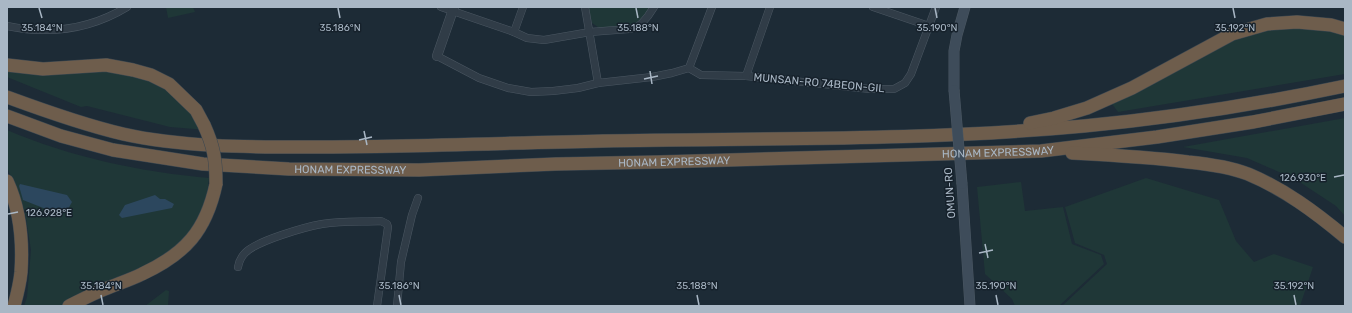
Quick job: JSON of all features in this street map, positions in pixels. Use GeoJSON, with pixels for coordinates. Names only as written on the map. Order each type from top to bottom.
{"type":"FeatureCollection","features":[{"type":"Feature","properties":{"kind":"highway"},"geometry":{"type":"LineString","coordinates":[[983,133],[1054,118],[1086,108],[1132,88],[1232,34],[1267,24],[1297,22],[1332,25],[1345,29]]}},
{"type":"Feature","properties":{"kind":"highway"},"geometry":{"type":"LineString","coordinates":[[7,65],[43,69],[106,65],[151,75],[169,84],[196,110],[212,141],[215,157],[216,184],[206,217],[198,232],[184,248],[167,261],[141,275],[105,289],[69,306]]}},
{"type":"Feature","properties":{"kind":"highway","name":"HONAM EXPRESSWAY"},"geometry":{"type":"LineString","coordinates":[[7,97],[57,115],[124,134],[213,145],[339,147],[606,141],[876,138],[983,133],[1083,126],[1159,117],[1285,98],[1345,86]]}},
{"type":"Feature","properties":{"kind":"highway","name":"HONAM EXPRESSWAY"},"geometry":{"type":"LineString","coordinates":[[7,116],[61,136],[113,150],[203,164],[289,169],[419,170],[556,164],[1041,151],[1164,136],[1254,122],[1345,104]]}},
{"type":"Feature","properties":{"kind":"highway"},"geometry":{"type":"LineString","coordinates":[[1041,151],[1162,158],[1209,164],[1247,174],[1281,190],[1320,216],[1345,237]]}},
{"type":"Feature","properties":{"kind":"highway"},"geometry":{"type":"LineString","coordinates":[[7,181],[13,195],[21,238],[21,273],[14,306]]}},
{"type":"Feature","properties":{"kind":"main road","name":"OMUN-RO"},"geometry":{"type":"LineString","coordinates":[[965,7],[954,51],[954,90],[970,306]]}},
{"type":"Feature","properties":{"kind":"street"},"geometry":{"type":"LineString","coordinates":[[7,26],[27,30],[64,30],[92,24],[127,7]]}},
{"type":"Feature","properties":{"kind":"street"},"geometry":{"type":"LineString","coordinates":[[441,7],[453,9],[493,26],[514,32],[527,38],[544,40],[590,32],[618,31],[637,27],[648,16],[654,7]]}},
{"type":"Feature","properties":{"kind":"street"},"geometry":{"type":"LineString","coordinates":[[514,32],[523,7]]}},
{"type":"Feature","properties":{"kind":"street"},"geometry":{"type":"LineString","coordinates":[[585,7],[598,83]]}},
{"type":"Feature","properties":{"kind":"street"},"geometry":{"type":"LineString","coordinates":[[453,9],[437,56],[479,78],[508,88],[531,92],[652,77],[688,68],[712,7]]}},
{"type":"Feature","properties":{"kind":"street","name":"MUNSAN-RO 74BEON-GIL"},"geometry":{"type":"LineString","coordinates":[[746,76],[770,7]]}},
{"type":"Feature","properties":{"kind":"street"},"geometry":{"type":"LineString","coordinates":[[873,7],[929,26]]}},
{"type":"Feature","properties":{"kind":"street","name":"MUNSAN-RO 74BEON-GIL"},"geometry":{"type":"LineString","coordinates":[[688,68],[701,75],[746,76],[870,89],[894,89],[905,83],[911,74],[936,7]]}},
{"type":"Feature","properties":{"kind":"street"},"geometry":{"type":"LineString","coordinates":[[397,306],[401,262],[412,215],[418,198]]}},
{"type":"Feature","properties":{"kind":"street"},"geometry":{"type":"LineString","coordinates":[[238,267],[242,256],[249,250],[275,238],[305,228],[331,223],[381,221],[387,224],[388,227],[377,306]]}},
{"type":"Feature","properties":{"kind":"green space"},"geometry":{"type":"Polygon","coordinates":[[[166,7],[193,7],[195,12],[168,18],[166,7]]]}},
{"type":"Feature","properties":{"kind":"green space"},"geometry":{"type":"Polygon","coordinates":[[[588,7],[649,7],[645,16],[638,22],[624,26],[601,29],[592,23],[588,7]]]}},
{"type":"Feature","properties":{"kind":"green space"},"geometry":{"type":"Polygon","coordinates":[[[1295,25],[1345,30],[1345,74],[1118,112],[1112,104],[1203,50],[1254,31],[1295,25]]]}},
{"type":"Feature","properties":{"kind":"green space"},"geometry":{"type":"Polygon","coordinates":[[[106,65],[169,84],[207,130],[170,127],[87,106],[81,107],[7,77],[7,72],[106,65]]]}},
{"type":"Feature","properties":{"kind":"green space"},"geometry":{"type":"Polygon","coordinates":[[[1345,118],[1345,216],[1336,206],[1295,179],[1247,158],[1183,147],[1345,118]]]}},
{"type":"Feature","properties":{"kind":"green space"},"geometry":{"type":"Polygon","coordinates":[[[7,130],[31,140],[106,162],[158,172],[209,178],[206,205],[196,232],[153,263],[110,280],[62,306],[24,306],[27,297],[31,250],[25,212],[7,167],[7,130]]]}},
{"type":"Feature","properties":{"kind":"green space"},"geometry":{"type":"Polygon","coordinates":[[[1146,178],[1219,200],[1236,241],[1254,262],[1274,254],[1313,267],[1300,306],[1062,306],[1107,264],[1104,255],[1075,243],[1065,207],[1146,178]]]}},
{"type":"Feature","properties":{"kind":"green space"},"geometry":{"type":"Polygon","coordinates":[[[1021,182],[1025,211],[1063,207],[1072,244],[1101,255],[1104,264],[1059,306],[1015,306],[1012,299],[985,274],[977,187],[1021,182]]]}},
{"type":"Feature","properties":{"kind":"green space"},"geometry":{"type":"Polygon","coordinates":[[[166,290],[169,291],[168,306],[145,306],[166,290]]]}},
{"type":"Feature","properties":{"kind":"water"},"geometry":{"type":"Polygon","coordinates":[[[20,184],[67,195],[72,202],[67,211],[56,213],[23,200],[19,186],[20,184]]]}},
{"type":"Feature","properties":{"kind":"water"},"geometry":{"type":"Polygon","coordinates":[[[155,195],[160,199],[165,199],[174,204],[172,208],[122,218],[119,215],[125,205],[155,195]]]}}]}
